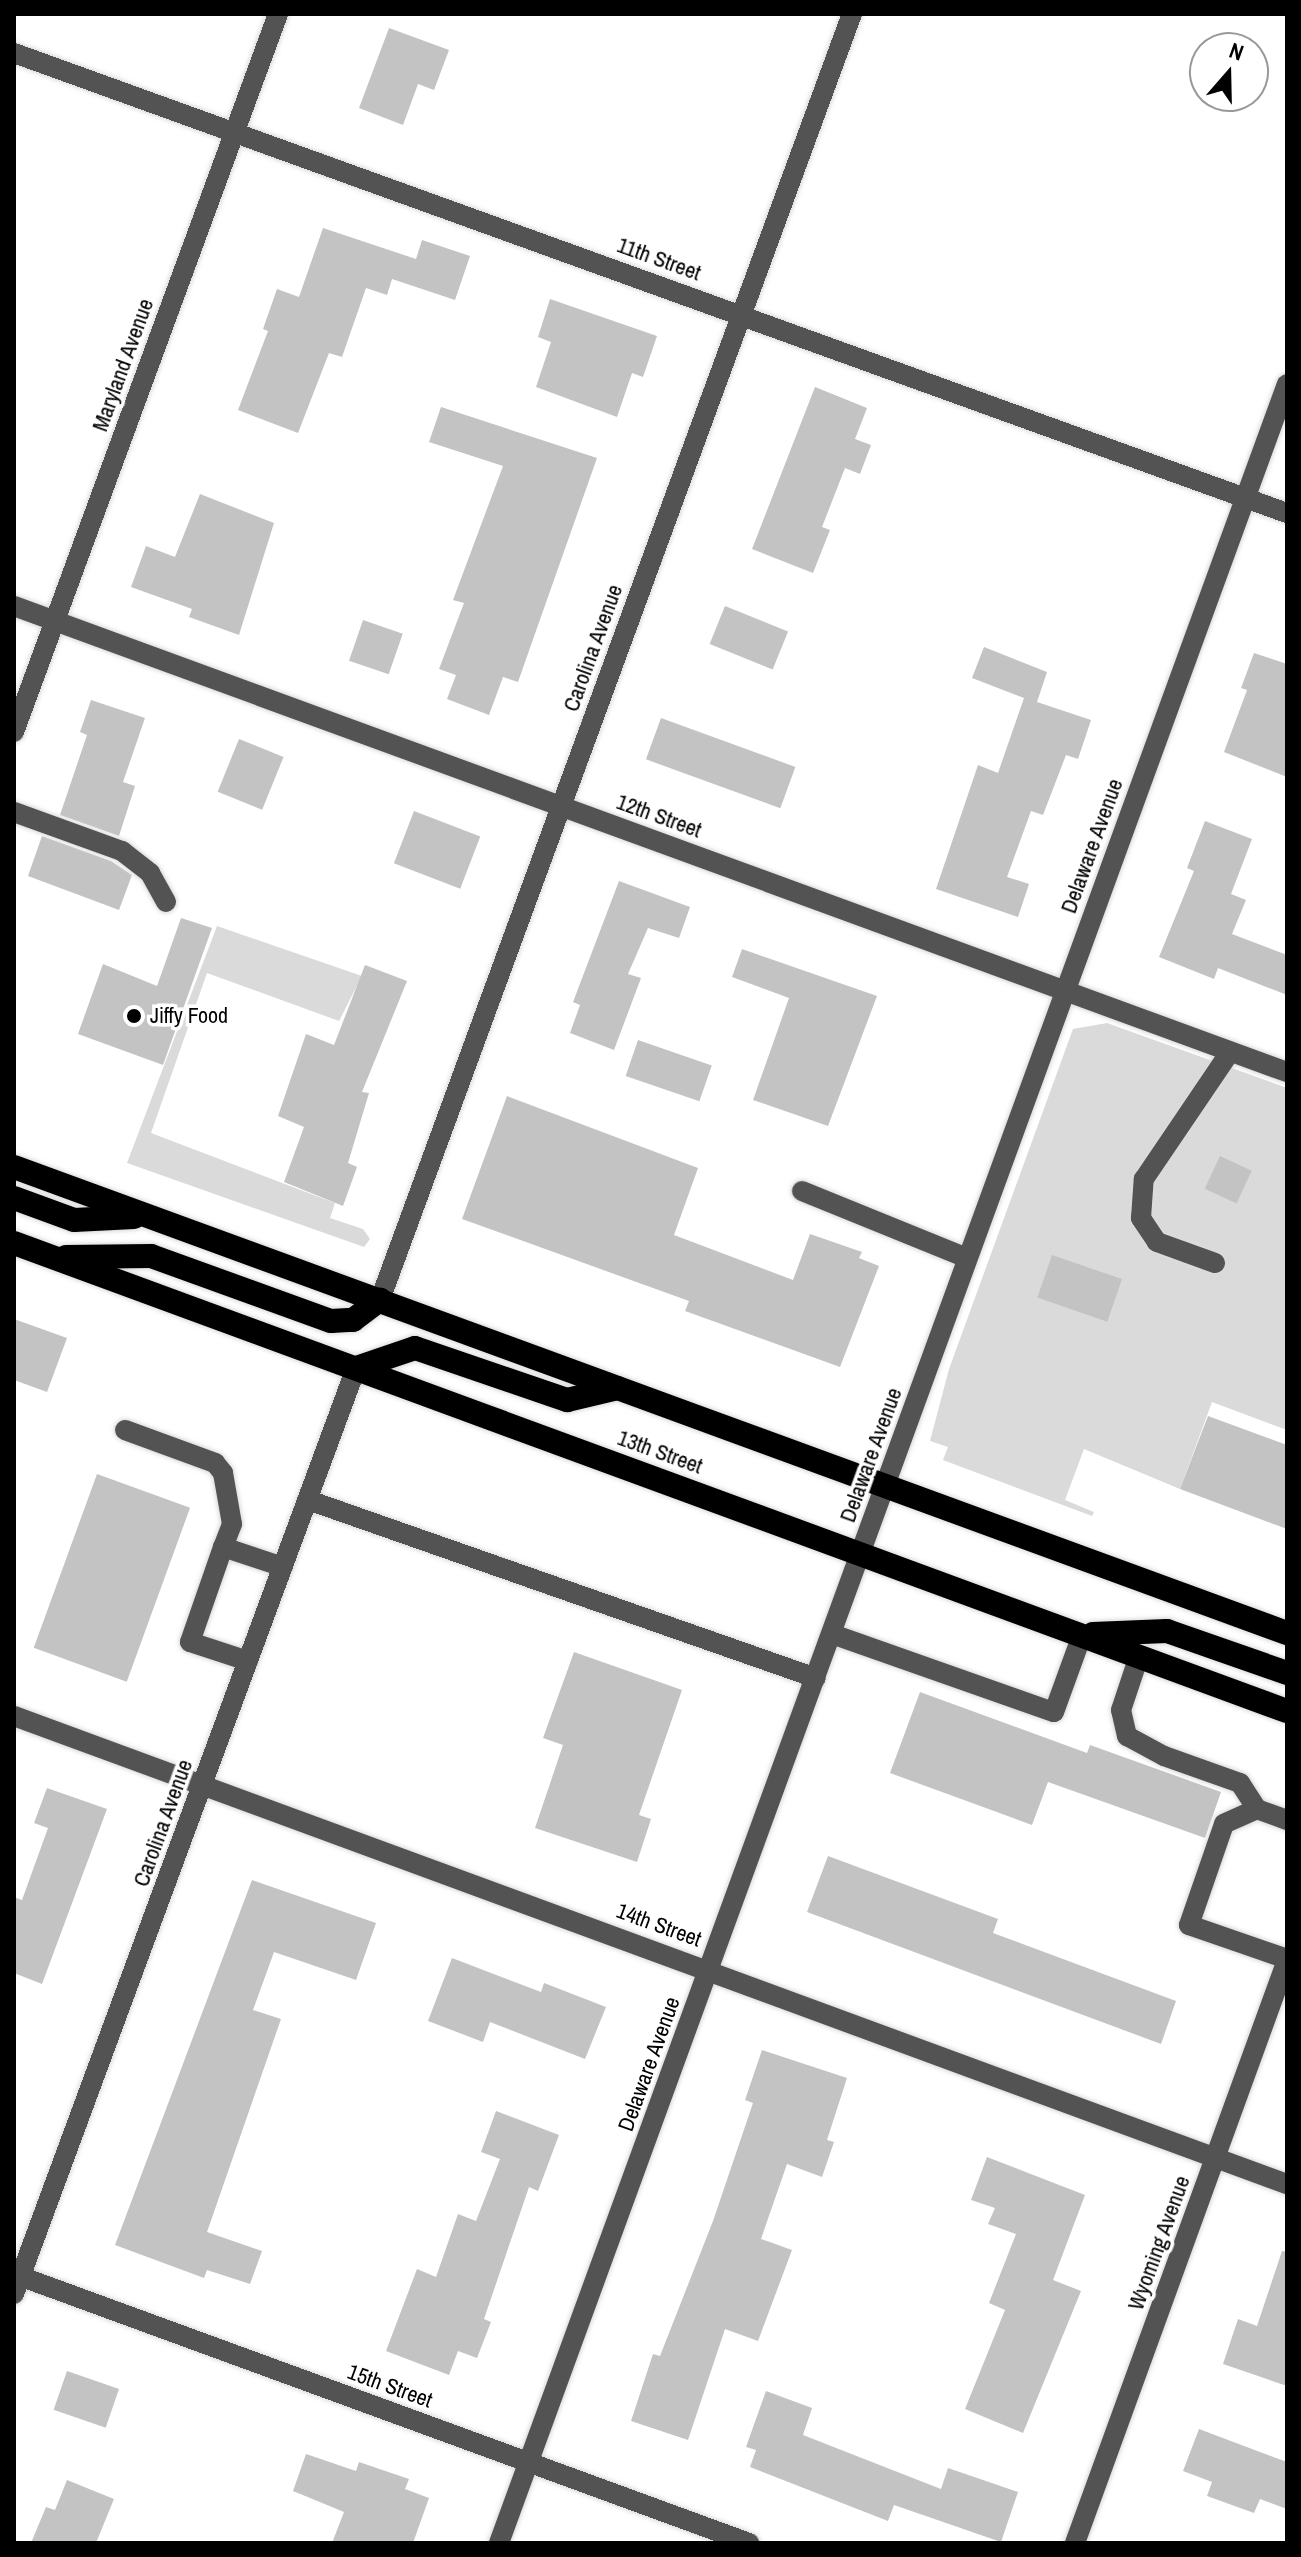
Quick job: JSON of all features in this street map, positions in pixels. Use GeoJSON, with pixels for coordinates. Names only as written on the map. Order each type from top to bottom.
{"type":"FeatureCollection","features":[{"type":"Feature","properties":{"kind":"highway","name":"13th Street"},"geometry":{"type":"LineString","coordinates":[[14,1167],[1287,1633]]}},
{"type":"Feature","properties":{"kind":"highway"},"geometry":{"type":"LineString","coordinates":[[14,1198],[74,1220],[144,1216]]}},
{"type":"Feature","properties":{"kind":"highway","name":"13th Street"},"geometry":{"type":"LineString","coordinates":[[14,1243],[862,1552],[1287,1711]]}},
{"type":"Feature","properties":{"kind":"highway"},"geometry":{"type":"LineString","coordinates":[[52,1257],[151,1256],[331,1321],[353,1320],[380,1300]]}},
{"type":"Feature","properties":{"kind":"highway"},"geometry":{"type":"LineString","coordinates":[[356,1368],[415,1348],[567,1400],[618,1388]]}},
{"type":"Feature","properties":{"kind":"highway"},"geometry":{"type":"LineString","coordinates":[[1082,1635],[1167,1631],[1287,1673]]}},
{"type":"Feature","properties":{"kind":"street","name":"Maryland Avenue"},"geometry":{"type":"LineString","coordinates":[[14,732],[278,14]]}},
{"type":"Feature","properties":{"kind":"street","name":"Carolina Avenue"},"geometry":{"type":"LineString","coordinates":[[380,1300],[852,14]]}},
{"type":"Feature","properties":{"kind":"street","name":"11th Street"},"geometry":{"type":"LineString","coordinates":[[14,53],[1287,513]]}},
{"type":"Feature","properties":{"kind":"street","name":"Delaware Avenue"},"geometry":{"type":"LineString","coordinates":[[499,2543],[1287,384]]}},
{"type":"Feature","properties":{"kind":"street","name":"12th Street"},"geometry":{"type":"LineString","coordinates":[[14,606],[1287,1072]]}},
{"type":"Feature","properties":{"kind":"street"},"geometry":{"type":"LineString","coordinates":[[14,812],[122,851],[150,873],[166,902]]}},
{"type":"Feature","properties":{"kind":"street"},"geometry":{"type":"LineString","coordinates":[[1215,1263],[1157,1242],[1141,1218],[1144,1179],[1230,1052]]}},
{"type":"Feature","properties":{"kind":"street"},"geometry":{"type":"LineString","coordinates":[[802,1191],[967,1258]]}},
{"type":"Feature","properties":{"kind":"street","name":"Carolina Avenue"},"geometry":{"type":"LineString","coordinates":[[16,2282],[356,1368]]}},
{"type":"Feature","properties":{"kind":"street"},"geometry":{"type":"LineString","coordinates":[[125,1430],[215,1463],[223,1473],[232,1524],[190,1642],[248,1661]]}},
{"type":"Feature","properties":{"kind":"street"},"geometry":{"type":"LineString","coordinates":[[308,1500],[816,1678]]}},
{"type":"Feature","properties":{"kind":"street"},"geometry":{"type":"LineString","coordinates":[[223,1547],[283,1567]]}},
{"type":"Feature","properties":{"kind":"street"},"geometry":{"type":"LineString","coordinates":[[832,1634],[1054,1712],[1082,1635]]}},
{"type":"Feature","properties":{"kind":"street"},"geometry":{"type":"LineString","coordinates":[[1139,1656],[1121,1710],[1127,1736],[1164,1756],[1240,1783],[1257,1809],[1287,1820]]}},
{"type":"Feature","properties":{"kind":"street","name":"14th Street"},"geometry":{"type":"LineString","coordinates":[[14,1716],[709,1968],[1287,2184]]}},
{"type":"Feature","properties":{"kind":"street"},"geometry":{"type":"LineString","coordinates":[[1257,1809],[1224,1824],[1189,1925],[1287,1959]]}},
{"type":"Feature","properties":{"kind":"street","name":"Wyoming Avenue"},"geometry":{"type":"LineString","coordinates":[[1075,2543],[1287,1959]]}},
{"type":"Feature","properties":{"kind":"street","name":"15th Street"},"geometry":{"type":"LineString","coordinates":[[16,2282],[749,2543]]}},
{"type":"Feature","properties":{"kind":"shaded area"},"geometry":{"type":"Polygon","coordinates":[[[217,926],[362,976],[339,1021],[207,973],[151,1133],[335,1203],[330,1218],[363,1229],[370,1239],[364,1247],[127,1163],[217,926]]]}},
{"type":"Feature","properties":{"kind":"shaded area"},"geometry":{"type":"Polygon","coordinates":[[[1107,1023],[1287,1088],[1287,1430],[1212,1402],[1180,1489],[1084,1449],[1065,1500],[1094,1512],[1092,1516],[943,1460],[948,1447],[930,1441],[949,1369],[1073,1029],[1107,1023]]]}},
{"type":"Feature","properties":{"kind":"building"},"geometry":{"type":"Polygon","coordinates":[[[389,28],[449,50],[434,90],[418,84],[403,125],[359,108],[389,28]]]}},
{"type":"Feature","properties":{"kind":"building"},"geometry":{"type":"Polygon","coordinates":[[[323,228],[416,259],[422,240],[470,256],[455,300],[392,279],[387,295],[366,288],[342,357],[329,353],[298,433],[238,410],[268,331],[263,329],[277,289],[299,297],[323,228]]]}},
{"type":"Feature","properties":{"kind":"building"},"geometry":{"type":"Polygon","coordinates":[[[550,299],[657,336],[643,377],[632,373],[617,417],[536,387],[551,342],[538,337],[550,299]]]}},
{"type":"Feature","properties":{"kind":"building"},"geometry":{"type":"Polygon","coordinates":[[[815,387],[867,408],[855,439],[871,445],[860,474],[845,468],[822,527],[830,530],[813,573],[752,549],[815,387]]]}},
{"type":"Feature","properties":{"kind":"building"},"geometry":{"type":"Polygon","coordinates":[[[441,407],[597,458],[518,682],[503,677],[489,715],[447,699],[456,675],[439,669],[464,603],[453,600],[503,466],[429,442],[441,407]]]}},
{"type":"Feature","properties":{"kind":"building"},"geometry":{"type":"Polygon","coordinates":[[[200,494],[274,523],[239,635],[189,617],[192,609],[131,587],[146,546],[175,557],[200,494]]]}},
{"type":"Feature","properties":{"kind":"building"},"geometry":{"type":"Polygon","coordinates":[[[725,606],[788,631],[773,669],[710,644],[725,606]]]}},
{"type":"Feature","properties":{"kind":"building"},"geometry":{"type":"Polygon","coordinates":[[[363,620],[403,634],[389,674],[349,661],[363,620]]]}},
{"type":"Feature","properties":{"kind":"building"},"geometry":{"type":"Polygon","coordinates":[[[984,647],[1047,672],[1037,702],[1091,720],[1078,759],[1066,755],[1043,815],[1031,811],[1007,877],[1029,884],[1018,917],[936,889],[978,765],[998,773],[1024,698],[972,678],[984,647]]]}},
{"type":"Feature","properties":{"kind":"building"},"geometry":{"type":"Polygon","coordinates":[[[1254,653],[1287,664],[1287,777],[1224,752],[1247,690],[1241,688],[1254,653]]]}},
{"type":"Feature","properties":{"kind":"building"},"geometry":{"type":"Polygon","coordinates":[[[91,700],[145,718],[123,782],[135,786],[119,836],[60,815],[87,735],[80,732],[91,700]]]}},
{"type":"Feature","properties":{"kind":"building"},"geometry":{"type":"Polygon","coordinates":[[[661,718],[795,767],[780,808],[646,759],[661,718]]]}},
{"type":"Feature","properties":{"kind":"building"},"geometry":{"type":"Polygon","coordinates":[[[239,739],[284,757],[262,810],[218,792],[239,739]]]}},
{"type":"Feature","properties":{"kind":"building"},"geometry":{"type":"Polygon","coordinates":[[[414,811],[480,836],[460,889],[394,863],[414,811]]]}},
{"type":"Feature","properties":{"kind":"building"},"geometry":{"type":"Polygon","coordinates":[[[1205,821],[1252,839],[1231,894],[1246,900],[1232,934],[1287,955],[1287,995],[1218,968],[1214,979],[1159,957],[1194,871],[1187,868],[1205,821]]]}},
{"type":"Feature","properties":{"kind":"building"},"geometry":{"type":"Polygon","coordinates":[[[42,836],[111,861],[132,875],[119,910],[28,876],[42,836]]]}},
{"type":"Feature","properties":{"kind":"building"},"geometry":{"type":"Polygon","coordinates":[[[619,881],[690,907],[679,938],[648,928],[628,974],[641,978],[614,1050],[570,1033],[580,1005],[573,1002],[619,881]]]}},
{"type":"Feature","properties":{"kind":"building","name":"Jiffy Food"},"geometry":{"type":"Polygon","coordinates":[[[181,918],[212,928],[163,1065],[78,1034],[103,964],[157,986],[181,918]]]}},
{"type":"Feature","properties":{"kind":"building"},"geometry":{"type":"Polygon","coordinates":[[[742,949],[877,996],[828,1126],[753,1100],[789,998],[732,977],[742,949]]]}},
{"type":"Feature","properties":{"kind":"building"},"geometry":{"type":"Polygon","coordinates":[[[365,965],[407,981],[362,1092],[369,1093],[348,1163],[357,1167],[343,1206],[284,1182],[304,1127],[278,1116],[306,1034],[334,1045],[365,965]]]}},
{"type":"Feature","properties":{"kind":"building"},"geometry":{"type":"Polygon","coordinates":[[[638,1040],[712,1065],[699,1101],[626,1076],[638,1040]]]}},
{"type":"Feature","properties":{"kind":"building"},"geometry":{"type":"Polygon","coordinates":[[[507,1096],[698,1168],[674,1235],[793,1280],[810,1234],[862,1252],[859,1258],[879,1266],[840,1367],[685,1311],[689,1301],[462,1219],[507,1096]]]}},
{"type":"Feature","properties":{"kind":"building"},"geometry":{"type":"Polygon","coordinates":[[[1220,1156],[1252,1171],[1237,1203],[1205,1189],[1220,1156]]]}},
{"type":"Feature","properties":{"kind":"building"},"geometry":{"type":"Polygon","coordinates":[[[1052,1255],[1122,1279],[1107,1322],[1037,1298],[1052,1255]]]}},
{"type":"Feature","properties":{"kind":"building"},"geometry":{"type":"Polygon","coordinates":[[[14,1319],[67,1338],[47,1392],[14,1380],[14,1319]]]}},
{"type":"Feature","properties":{"kind":"building"},"geometry":{"type":"Polygon","coordinates":[[[1208,1416],[1287,1445],[1287,1529],[1180,1489],[1208,1416]]]}},
{"type":"Feature","properties":{"kind":"building"},"geometry":{"type":"Polygon","coordinates":[[[97,1474],[190,1508],[127,1682],[34,1648],[97,1474]]]}},
{"type":"Feature","properties":{"kind":"building"},"geometry":{"type":"Polygon","coordinates":[[[574,1652],[682,1690],[639,1815],[651,1819],[637,1862],[535,1828],[563,1745],[543,1738],[574,1652]]]}},
{"type":"Feature","properties":{"kind":"building"},"geometry":{"type":"Polygon","coordinates":[[[920,1692],[1087,1753],[1090,1745],[1221,1792],[1205,1838],[1048,1782],[1032,1825],[890,1773],[920,1692]]]}},
{"type":"Feature","properties":{"kind":"building"},"geometry":{"type":"Polygon","coordinates":[[[47,1788],[107,1809],[42,1984],[14,1973],[14,1897],[22,1900],[48,1828],[34,1823],[47,1788]]]}},
{"type":"Feature","properties":{"kind":"building"},"geometry":{"type":"Polygon","coordinates":[[[828,1856],[998,1919],[993,1933],[1176,2001],[1161,2044],[807,1912],[828,1856]]]}},
{"type":"Feature","properties":{"kind":"building"},"geometry":{"type":"Polygon","coordinates":[[[252,1880],[376,1923],[356,1980],[274,1952],[253,2010],[281,2019],[207,2232],[262,2251],[250,2284],[207,2270],[204,2278],[115,2245],[252,1880]]]}},
{"type":"Feature","properties":{"kind":"building"},"geometry":{"type":"Polygon","coordinates":[[[452,1958],[541,1992],[544,1983],[606,2007],[585,2059],[490,2022],[483,2042],[428,2021],[452,1958]]]}},
{"type":"Feature","properties":{"kind":"building"},"geometry":{"type":"Polygon","coordinates":[[[762,2050],[847,2078],[827,2140],[834,2142],[822,2177],[787,2164],[761,2239],[792,2250],[758,2341],[725,2329],[688,2440],[631,2421],[653,2354],[660,2356],[713,2221],[753,2103],[745,2100],[762,2050]]]}},
{"type":"Feature","properties":{"kind":"building"},"geometry":{"type":"Polygon","coordinates":[[[496,2111],[559,2135],[538,2191],[529,2187],[484,2319],[491,2322],[477,2358],[458,2351],[449,2375],[386,2351],[417,2269],[436,2277],[458,2214],[476,2221],[500,2159],[481,2152],[496,2111]]]}},
{"type":"Feature","properties":{"kind":"building"},"geometry":{"type":"Polygon","coordinates":[[[987,2157],[1085,2195],[1053,2280],[1081,2291],[1023,2433],[965,2409],[1005,2310],[989,2303],[1016,2234],[988,2224],[995,2208],[971,2200],[987,2157]]]}},
{"type":"Feature","properties":{"kind":"building"},"geometry":{"type":"Polygon","coordinates":[[[1282,2251],[1287,2252],[1287,2386],[1223,2364],[1238,2319],[1257,2326],[1282,2251]]]}},
{"type":"Feature","properties":{"kind":"building"},"geometry":{"type":"Polygon","coordinates":[[[67,2371],[119,2389],[106,2428],[54,2410],[67,2371]]]}},
{"type":"Feature","properties":{"kind":"building"},"geometry":{"type":"Polygon","coordinates":[[[766,2391],[812,2408],[803,2435],[941,2489],[948,2468],[1018,2492],[1001,2542],[894,2505],[888,2521],[750,2467],[756,2450],[746,2447],[766,2391]]]}},
{"type":"Feature","properties":{"kind":"building"},"geometry":{"type":"Polygon","coordinates":[[[1199,2429],[1287,2462],[1287,2509],[1260,2499],[1254,2513],[1207,2496],[1212,2482],[1183,2471],[1199,2429]]]}},
{"type":"Feature","properties":{"kind":"building"},"geometry":{"type":"Polygon","coordinates":[[[306,2454],[356,2471],[359,2462],[409,2479],[405,2489],[429,2498],[413,2543],[332,2543],[344,2512],[293,2491],[306,2454]]]}},
{"type":"Feature","properties":{"kind":"building"},"geometry":{"type":"Polygon","coordinates":[[[67,2480],[114,2499],[96,2543],[31,2543],[46,2507],[55,2510],[67,2480]]]}},
{"type":"Feature","properties":{"kind":"place","name":"Jiffy Food"},"geometry":{"type":"Point","coordinates":[134,1016]}}]}
